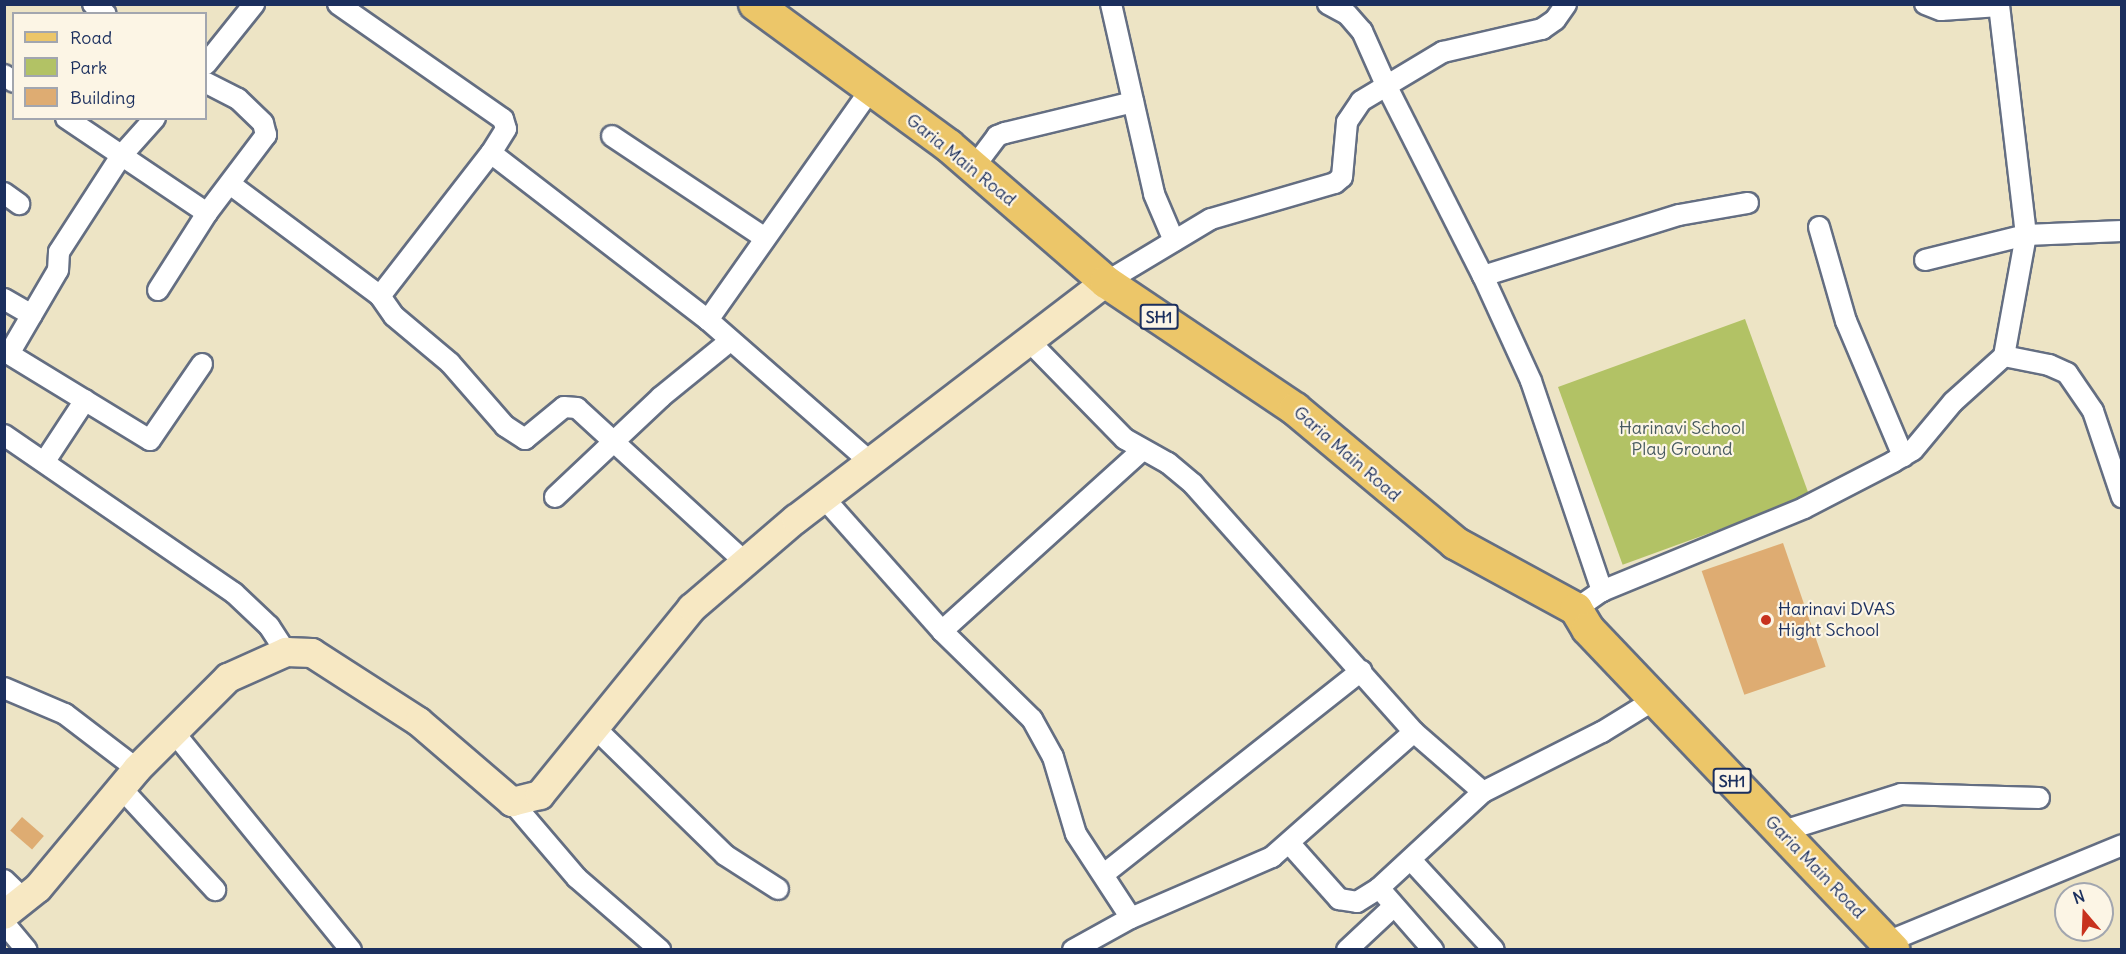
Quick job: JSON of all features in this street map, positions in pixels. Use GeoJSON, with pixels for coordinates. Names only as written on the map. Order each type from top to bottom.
{"type":"FeatureCollection","features":[{"type":"Feature","properties":{"kind":"main road","name":"Garia Main Road"},"geometry":{"type":"LineString","coordinates":[[755,4],[974,167],[1106,282],[1295,409],[1455,543],[1576,609],[1588,629],[1654,700],[1890,946]]}},
{"type":"Feature","properties":{"kind":"main road"},"geometry":{"type":"LineString","coordinates":[[11,898],[129,779],[172,730],[228,678],[286,652],[312,653],[419,722],[512,802],[540,795],[692,608],[824,498],[1106,282]]}},
{"type":"Feature","properties":{"kind":"street"},"geometry":{"type":"LineString","coordinates":[[207,63],[254,4]]}},
{"type":"Feature","properties":{"kind":"street"},"geometry":{"type":"LineString","coordinates":[[338,4],[503,119],[506,129],[491,153],[380,296]]}},
{"type":"Feature","properties":{"kind":"street"},"geometry":{"type":"LineString","coordinates":[[1111,4],[1154,194],[1174,241]]}},
{"type":"Feature","properties":{"kind":"street"},"geometry":{"type":"LineString","coordinates":[[1328,4],[1356,22],[1483,276],[1531,381],[1602,591]]}},
{"type":"Feature","properties":{"kind":"street"},"geometry":{"type":"LineString","coordinates":[[1106,282],[1174,241],[1233,210],[1335,183],[1342,177],[1352,109],[1386,85],[1443,52],[1542,28],[1555,20],[1566,4]]}},
{"type":"Feature","properties":{"kind":"street"},"geometry":{"type":"LineString","coordinates":[[1576,609],[1602,591],[1803,508],[1903,456],[1930,433],[1972,383],[2004,356],[2026,235],[1999,5],[1941,10],[1925,4]]}},
{"type":"Feature","properties":{"kind":"street"},"geometry":{"type":"LineString","coordinates":[[158,290],[207,213],[264,142],[266,129],[238,99],[207,84]]}},
{"type":"Feature","properties":{"kind":"street"},"geometry":{"type":"LineString","coordinates":[[708,320],[871,89]]}},
{"type":"Feature","properties":{"kind":"street"},"geometry":{"type":"LineString","coordinates":[[974,167],[997,136],[1133,102]]}},
{"type":"Feature","properties":{"kind":"street"},"geometry":{"type":"LineString","coordinates":[[69,120],[207,213]]}},
{"type":"Feature","properties":{"kind":"street"},"geometry":{"type":"LineString","coordinates":[[153,120],[121,156],[59,252],[58,270],[9,354],[150,440],[202,364]]}},
{"type":"Feature","properties":{"kind":"street"},"geometry":{"type":"LineString","coordinates":[[612,136],[765,238]]}},
{"type":"Feature","properties":{"kind":"street"},"geometry":{"type":"LineString","coordinates":[[491,153],[708,320],[870,462]]}},
{"type":"Feature","properties":{"kind":"street"},"geometry":{"type":"LineString","coordinates":[[230,184],[380,296],[394,316],[450,363],[505,426],[525,439],[564,407],[577,408],[745,562]]}},
{"type":"Feature","properties":{"kind":"street"},"geometry":{"type":"LineString","coordinates":[[1483,276],[1679,215],[1748,203]]}},
{"type":"Feature","properties":{"kind":"street"},"geometry":{"type":"LineString","coordinates":[[1819,227],[1846,321],[1903,456]]}},
{"type":"Feature","properties":{"kind":"street"},"geometry":{"type":"LineString","coordinates":[[1925,260],[2026,235],[2121,231]]}},
{"type":"Feature","properties":{"kind":"street"},"geometry":{"type":"LineString","coordinates":[[4,299],[32,315]]}},
{"type":"Feature","properties":{"kind":"street"},"geometry":{"type":"LineString","coordinates":[[555,497],[614,440],[730,341]]}},
{"type":"Feature","properties":{"kind":"street"},"geometry":{"type":"LineString","coordinates":[[1029,341],[1141,451],[1168,463],[1193,484],[1414,732],[1483,792]]}},
{"type":"Feature","properties":{"kind":"street"},"geometry":{"type":"LineString","coordinates":[[2004,356],[2049,365],[2067,373],[2093,411],[2121,497]]}},
{"type":"Feature","properties":{"kind":"street"},"geometry":{"type":"LineString","coordinates":[[45,461],[85,400]]}},
{"type":"Feature","properties":{"kind":"street"},"geometry":{"type":"LineString","coordinates":[[4,435],[234,593],[269,626],[286,652]]}},
{"type":"Feature","properties":{"kind":"street"},"geometry":{"type":"LineString","coordinates":[[942,631],[1141,451]]}},
{"type":"Feature","properties":{"kind":"street"},"geometry":{"type":"LineString","coordinates":[[824,498],[942,631],[1038,727],[1053,757],[1076,834],[1131,918]]}},
{"type":"Feature","properties":{"kind":"street"},"geometry":{"type":"LineString","coordinates":[[1104,874],[1361,671]]}},
{"type":"Feature","properties":{"kind":"street"},"geometry":{"type":"LineString","coordinates":[[4,688],[65,714],[129,779],[215,890]]}},
{"type":"Feature","properties":{"kind":"street"},"geometry":{"type":"LineString","coordinates":[[1290,844],[1339,899],[1357,902],[1379,888],[1483,792],[1602,732],[1654,700]]}},
{"type":"Feature","properties":{"kind":"street"},"geometry":{"type":"LineString","coordinates":[[595,728],[725,855],[778,889]]}},
{"type":"Feature","properties":{"kind":"street"},"geometry":{"type":"LineString","coordinates":[[172,730],[351,950]]}},
{"type":"Feature","properties":{"kind":"street"},"geometry":{"type":"LineString","coordinates":[[1073,950],[1131,918],[1256,867],[1290,844],[1414,732]]}},
{"type":"Feature","properties":{"kind":"street"},"geometry":{"type":"LineString","coordinates":[[1780,832],[1901,794],[2038,798]]}},
{"type":"Feature","properties":{"kind":"street"},"geometry":{"type":"LineString","coordinates":[[512,802],[577,878],[657,949]]}},
{"type":"Feature","properties":{"kind":"street"},"geometry":{"type":"LineString","coordinates":[[1890,946],[2121,845]]}},
{"type":"Feature","properties":{"kind":"street"},"geometry":{"type":"LineString","coordinates":[[1411,860],[1494,950]]}},
{"type":"Feature","properties":{"kind":"street"},"geometry":{"type":"LineString","coordinates":[[1379,888],[1432,950]]}},
{"type":"Feature","properties":{"kind":"street"},"geometry":{"type":"LineString","coordinates":[[1347,950],[1393,907]]}},
{"type":"Feature","properties":{"kind":"street"},"geometry":{"type":"LineString","coordinates":[[4,923],[27,950]]}},
{"type":"Feature","properties":{"kind":"green space","name":"Harinavi School Play Ground"},"geometry":{"type":"Polygon","coordinates":[[[1745,319],[1810,497],[1623,565],[1558,387],[1745,319]]]}},
{"type":"Feature","properties":{"kind":"building","name":"Harinavi DVAS Hight School"},"geometry":{"type":"Polygon","coordinates":[[[1783,543],[1826,667],[1744,695],[1702,571],[1783,543]]]}},
{"type":"Feature","properties":{"kind":"building"},"geometry":{"type":"Polygon","coordinates":[[[22,817],[44,836],[32,850],[10,831],[22,817]]]}},
{"type":"Feature","properties":{"kind":"place","name":"Harinavi DVAS Hight School"},"geometry":{"type":"Point","coordinates":[1766,620]}}]}
